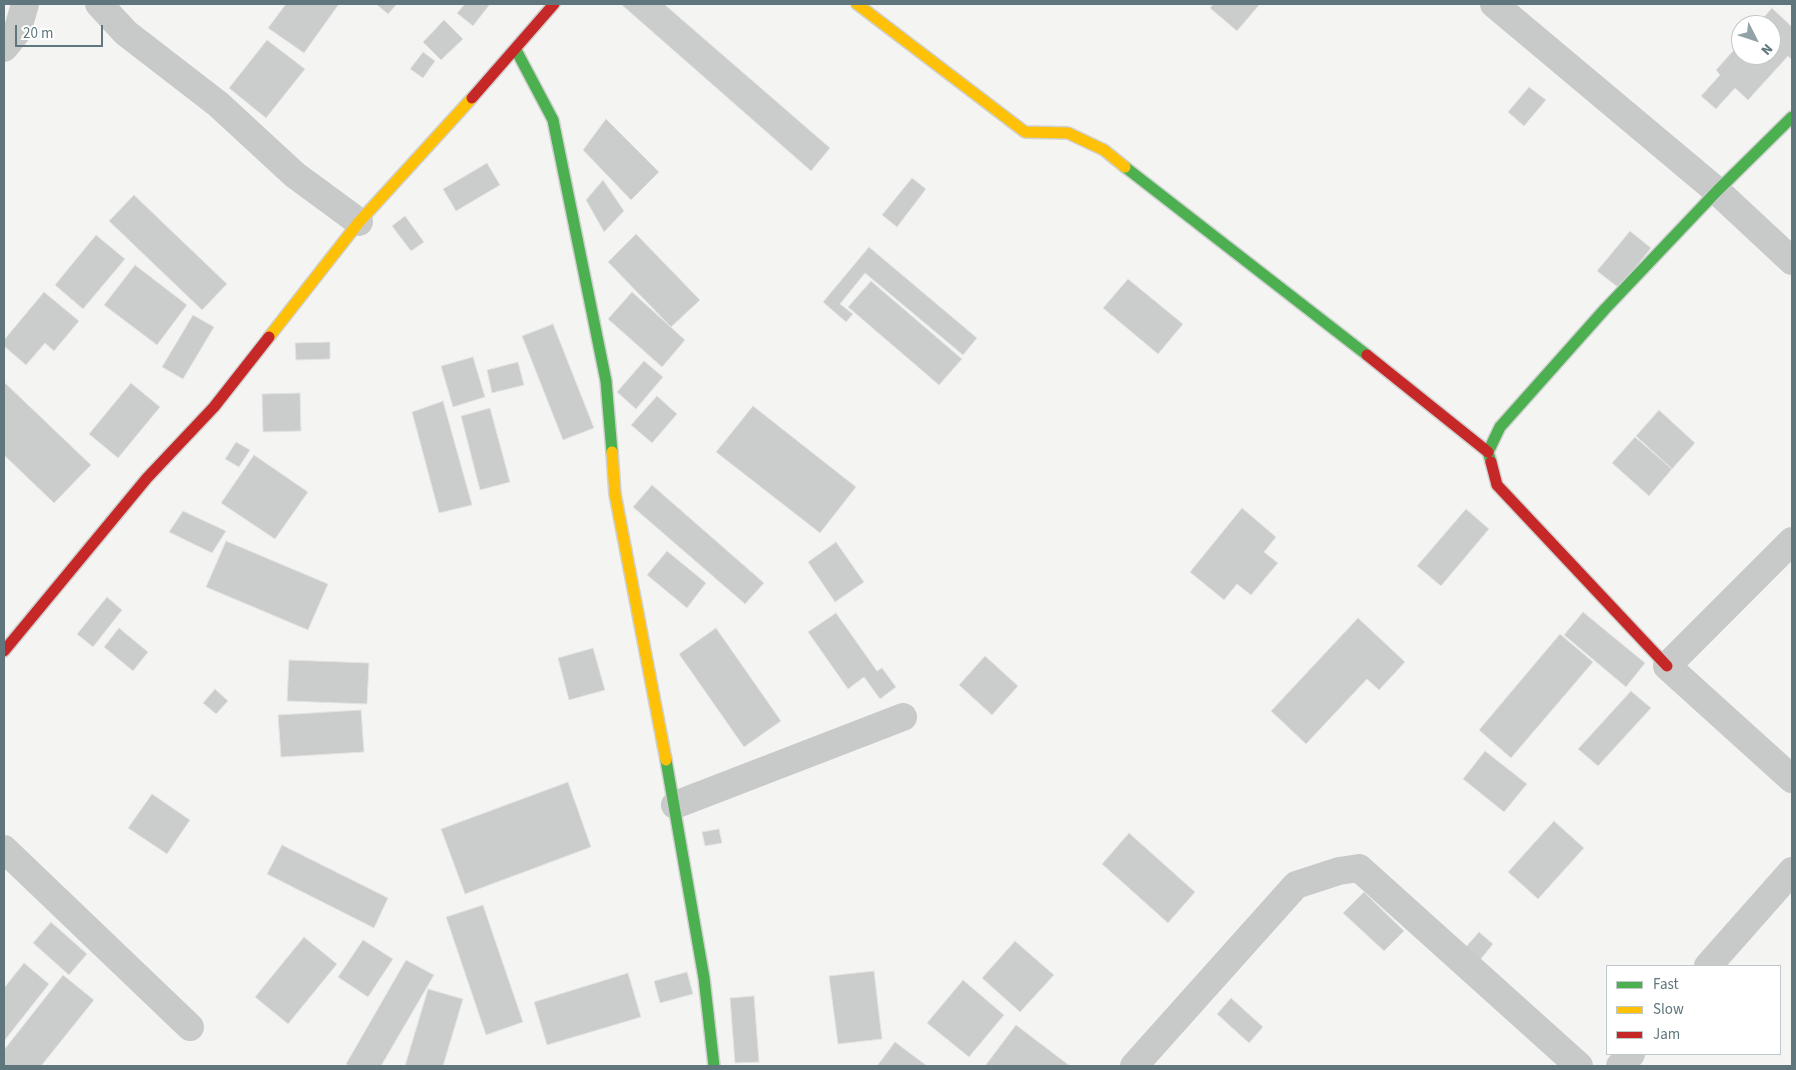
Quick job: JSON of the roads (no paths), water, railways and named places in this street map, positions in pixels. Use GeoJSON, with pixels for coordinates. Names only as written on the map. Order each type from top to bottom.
{"type":"FeatureCollection","features":[{"type":"Feature","properties":{"kind":"street"},"geometry":{"type":"LineString","coordinates":[[4,48],[17,32],[25,4]]}},
{"type":"Feature","properties":{"kind":"street"},"geometry":{"type":"LineString","coordinates":[[99,4],[126,33],[218,104],[295,175],[359,222]]}},
{"type":"Feature","properties":{"kind":"street"},"geometry":{"type":"LineString","coordinates":[[4,651],[148,478],[214,407],[359,222],[516,50],[554,4]]}},
{"type":"Feature","properties":{"kind":"street"},"geometry":{"type":"LineString","coordinates":[[857,4],[1024,132],[1068,133],[1104,150],[1284,289],[1488,452],[1497,485],[1667,666],[1792,779]]}},
{"type":"Feature","properties":{"kind":"street"},"geometry":{"type":"LineString","coordinates":[[1494,4],[1717,191],[1792,261]]}},
{"type":"Feature","properties":{"kind":"street"},"geometry":{"type":"LineString","coordinates":[[516,50],[553,120],[606,381],[615,494],[675,805],[704,978],[714,1066]]}},
{"type":"Feature","properties":{"kind":"street"},"geometry":{"type":"LineString","coordinates":[[1488,452],[1500,427],[1605,309],[1717,191],[1792,117]]}},
{"type":"Feature","properties":{"kind":"street"},"geometry":{"type":"LineString","coordinates":[[1667,666],[1792,541]]}},
{"type":"Feature","properties":{"kind":"street"},"geometry":{"type":"LineString","coordinates":[[675,805],[903,717]]}},
{"type":"Feature","properties":{"kind":"street"},"geometry":{"type":"LineString","coordinates":[[4,849],[190,1027]]}},
{"type":"Feature","properties":{"kind":"street"},"geometry":{"type":"LineString","coordinates":[[1134,1066],[1296,885],[1339,871],[1359,868],[1579,1066]]}},
{"type":"Feature","properties":{"kind":"street"},"geometry":{"type":"LineString","coordinates":[[1709,965],[1792,871]]}},
{"type":"Feature","properties":{"kind":"street"},"geometry":{"type":"LineString","coordinates":[[1620,1066],[1630,1055]]}}]}
